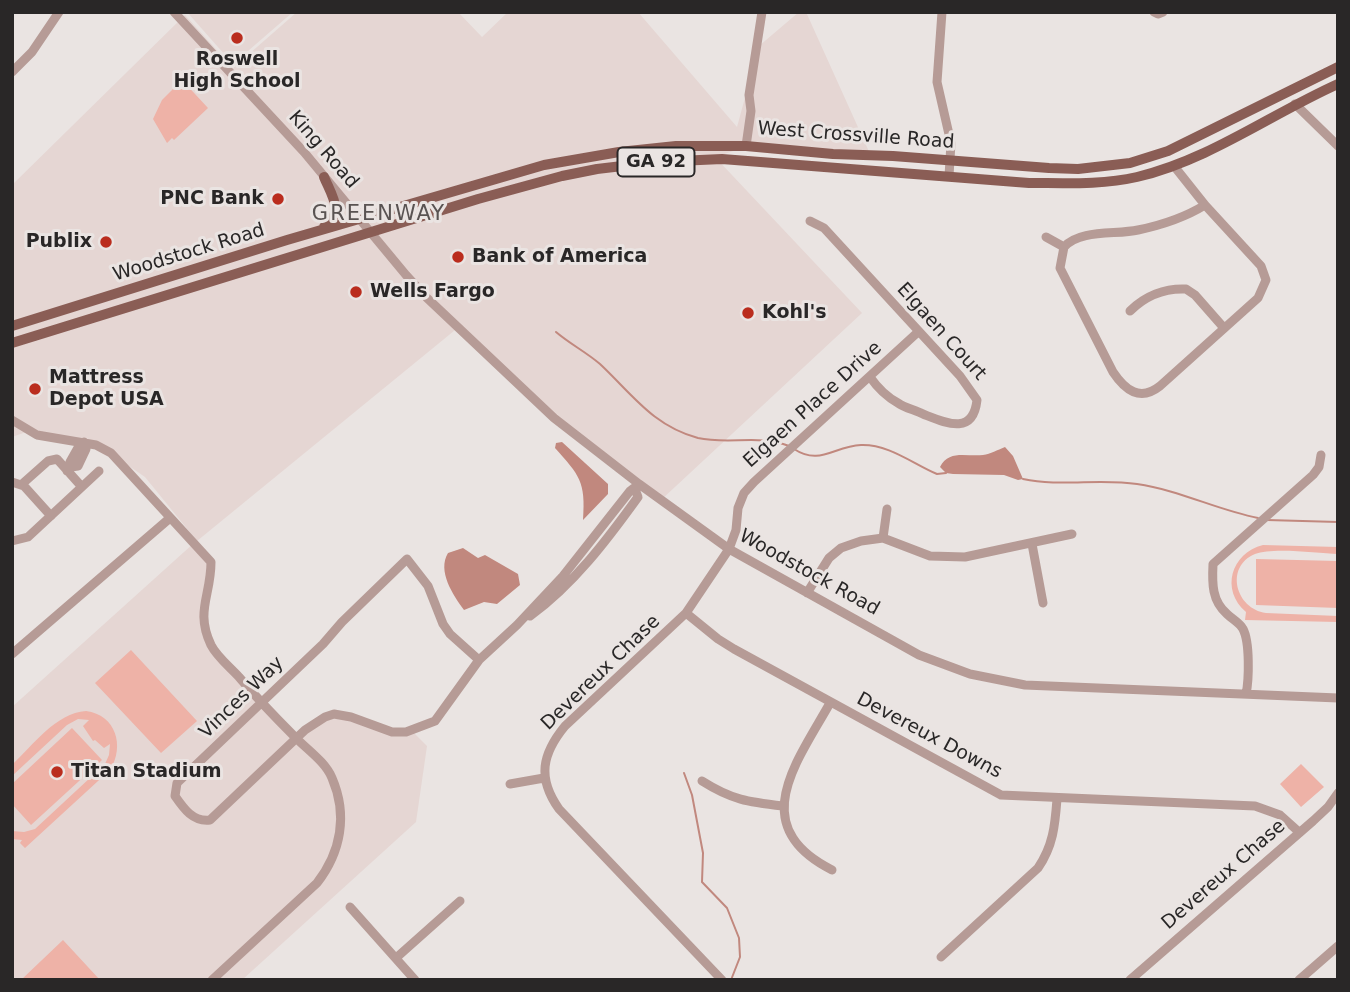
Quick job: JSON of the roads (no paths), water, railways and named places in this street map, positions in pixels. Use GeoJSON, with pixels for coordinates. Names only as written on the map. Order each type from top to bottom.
{"type":"FeatureCollection","features":[{"type":"Feature","properties":{"kind":"main road","name":"West Crossville Road"},"geometry":{"type":"LineString","coordinates":[[359,219],[544,165],[619,152],[676,146],[747,146],[1078,169],[1130,163],[1168,151],[1338,67]]}},
{"type":"Feature","properties":{"kind":"main road","name":"West Crossville Road"},"geometry":{"type":"LineString","coordinates":[[371,233],[562,176],[656,162],[722,159],[1029,183],[1077,184],[1136,177],[1174,166],[1216,147],[1338,84]]}},
{"type":"Feature","properties":{"kind":"main road"},"geometry":{"type":"LineString","coordinates":[[1286,93],[1295,104]]}},
{"type":"Feature","properties":{"kind":"main road"},"geometry":{"type":"LineString","coordinates":[[316,232],[333,220],[336,210],[324,177]]}},
{"type":"Feature","properties":{"kind":"main road","name":"Woodstock Road"},"geometry":{"type":"LineString","coordinates":[[12,326],[359,219]]}},
{"type":"Feature","properties":{"kind":"main road","name":"Woodstock Road"},"geometry":{"type":"LineString","coordinates":[[12,342],[371,233]]}},
{"type":"Feature","properties":{"kind":"street"},"geometry":{"type":"LineString","coordinates":[[12,72],[32,52],[59,12]]}},
{"type":"Feature","properties":{"kind":"street","name":"King Road"},"geometry":{"type":"LineString","coordinates":[[174,12],[359,219]]}},
{"type":"Feature","properties":{"kind":"street"},"geometry":{"type":"LineString","coordinates":[[747,146],[751,111],[749,95],[762,12]]}},
{"type":"Feature","properties":{"kind":"street"},"geometry":{"type":"LineString","coordinates":[[942,12],[937,82],[951,142],[949,176]]}},
{"type":"Feature","properties":{"kind":"street"},"geometry":{"type":"LineString","coordinates":[[1154,12],[1163,12]]}},
{"type":"Feature","properties":{"kind":"street"},"geometry":{"type":"LineString","coordinates":[[1295,104],[1338,146]]}},
{"type":"Feature","properties":{"kind":"street"},"geometry":{"type":"LineString","coordinates":[[1174,166],[1205,205],[1255,258],[1266,280],[1258,298],[1155,390],[1139,394],[1128,390],[1113,372],[1060,268],[1064,247],[1078,238],[1135,231],[1173,222],[1205,205]]}},
{"type":"Feature","properties":{"kind":"street","name":"Woodstock Road"},"geometry":{"type":"LineString","coordinates":[[359,219],[427,298],[554,418],[637,486],[729,549],[919,655],[957,670],[996,681],[1025,685],[1338,698]]}},
{"type":"Feature","properties":{"kind":"street","name":"Elgaen Court"},"geometry":{"type":"LineString","coordinates":[[810,221],[824,228],[972,391],[977,400],[972,418],[955,425],[941,421],[897,403],[870,377]]}},
{"type":"Feature","properties":{"kind":"street"},"geometry":{"type":"LineString","coordinates":[[1045,237],[1064,247]]}},
{"type":"Feature","properties":{"kind":"street"},"geometry":{"type":"LineString","coordinates":[[1130,311],[1142,300],[1155,294],[1186,289],[1195,295],[1224,328]]}},
{"type":"Feature","properties":{"kind":"street","name":"Elgaen Place Drive"},"geometry":{"type":"LineString","coordinates":[[729,549],[744,493],[919,332]]}},
{"type":"Feature","properties":{"kind":"street"},"geometry":{"type":"LineString","coordinates":[[12,420],[37,435],[96,444],[111,453],[211,562],[211,582],[202,611],[212,648],[322,763],[332,778],[342,826],[329,868],[317,883],[212,980]]}},
{"type":"Feature","properties":{"kind":"street"},"geometry":{"type":"LineString","coordinates":[[69,469],[70,462],[79,455],[79,446],[83,443]]}},
{"type":"Feature","properties":{"kind":"street"},"geometry":{"type":"LineString","coordinates":[[1246,694],[1248,661],[1245,634],[1240,625],[1216,601],[1213,564],[1313,475],[1319,467],[1321,455]]}},
{"type":"Feature","properties":{"kind":"street"},"geometry":{"type":"LineString","coordinates":[[51,516],[17,483],[48,461],[57,459],[69,469],[82,487]]}},
{"type":"Feature","properties":{"kind":"street"},"geometry":{"type":"LineString","coordinates":[[12,541],[28,537],[99,471]]}},
{"type":"Feature","properties":{"kind":"street","name":"Vinces Way"},"geometry":{"type":"LineString","coordinates":[[479,660],[450,634],[443,624],[428,586],[407,559],[177,783],[175,796],[193,817],[201,821],[210,820],[315,722],[334,715],[351,717],[392,732],[406,732],[428,725],[441,714],[479,660],[552,598],[580,570],[638,497],[637,486]]}},
{"type":"Feature","properties":{"kind":"street"},"geometry":{"type":"LineString","coordinates":[[883,538],[887,509]]}},
{"type":"Feature","properties":{"kind":"street"},"geometry":{"type":"LineString","coordinates":[[12,653],[170,518]]}},
{"type":"Feature","properties":{"kind":"street"},"geometry":{"type":"LineString","coordinates":[[807,593],[829,558],[841,548],[862,541],[883,538],[930,556],[943,558],[965,557],[1072,534]]}},
{"type":"Feature","properties":{"kind":"street"},"geometry":{"type":"LineString","coordinates":[[1032,544],[1043,603]]}},
{"type":"Feature","properties":{"kind":"street","name":"Devereux Chase"},"geometry":{"type":"LineString","coordinates":[[544,778],[548,750],[565,726],[687,613],[729,549]]}},
{"type":"Feature","properties":{"kind":"street","name":"Devereux Downs"},"geometry":{"type":"LineString","coordinates":[[687,613],[718,639],[1001,795],[1255,806],[1280,815],[1299,832]]}},
{"type":"Feature","properties":{"kind":"street"},"geometry":{"type":"LineString","coordinates":[[830,702],[792,770],[783,806],[788,827],[795,840],[808,855],[832,870]]}},
{"type":"Feature","properties":{"kind":"street"},"geometry":{"type":"LineString","coordinates":[[510,784],[544,778],[559,809],[722,980]]}},
{"type":"Feature","properties":{"kind":"street"},"geometry":{"type":"LineString","coordinates":[[702,781],[737,799],[783,806]]}},
{"type":"Feature","properties":{"kind":"street","name":"Devereux Chase"},"geometry":{"type":"LineString","coordinates":[[1130,980],[1328,807],[1338,793]]}},
{"type":"Feature","properties":{"kind":"street"},"geometry":{"type":"LineString","coordinates":[[941,957],[1038,868],[1047,856],[1054,836],[1057,799]]}},
{"type":"Feature","properties":{"kind":"street"},"geometry":{"type":"LineString","coordinates":[[396,958],[460,901]]}},
{"type":"Feature","properties":{"kind":"street"},"geometry":{"type":"LineString","coordinates":[[350,907],[415,980]]}},
{"type":"Feature","properties":{"kind":"street"},"geometry":{"type":"LineString","coordinates":[[1299,980],[1338,946]]}},
{"type":"Feature","properties":{"kind":"waterway"},"geometry":{"type":"LineString","coordinates":[[556,332],[600,364],[656,417],[682,433],[710,440],[766,441],[789,446]]}},
{"type":"Feature","properties":{"kind":"waterway"},"geometry":{"type":"LineString","coordinates":[[794,449],[812,456],[851,446],[871,446],[891,451],[937,474],[946,473]]}},
{"type":"Feature","properties":{"kind":"waterway"},"geometry":{"type":"LineString","coordinates":[[1023,479],[1137,484],[1258,518]]}},
{"type":"Feature","properties":{"kind":"waterway"},"geometry":{"type":"LineString","coordinates":[[1267,520],[1338,522]]}},
{"type":"Feature","properties":{"kind":"waterway"},"geometry":{"type":"LineString","coordinates":[[684,773],[692,795],[703,853],[702,882],[727,908],[739,938],[740,957],[731,980]]}},
{"type":"Feature","properties":{"kind":"place","name":"Roswell High School"},"geometry":{"type":"Point","coordinates":[237,38]}},
{"type":"Feature","properties":{"kind":"place","name":"PNC Bank"},"geometry":{"type":"Point","coordinates":[278,199]}},
{"type":"Feature","properties":{"kind":"place","name":"Publix"},"geometry":{"type":"Point","coordinates":[106,242]}},
{"type":"Feature","properties":{"kind":"place","name":"Bank of America"},"geometry":{"type":"Point","coordinates":[458,257]}},
{"type":"Feature","properties":{"kind":"place","name":"Wells Fargo"},"geometry":{"type":"Point","coordinates":[356,292]}},
{"type":"Feature","properties":{"kind":"place","name":"Kohl's"},"geometry":{"type":"Point","coordinates":[748,313]}},
{"type":"Feature","properties":{"kind":"place","name":"Mattress Depot USA"},"geometry":{"type":"Point","coordinates":[35,389]}},
{"type":"Feature","properties":{"kind":"place","name":"Titan Stadium"},"geometry":{"type":"Point","coordinates":[57,772]}},
{"type":"Feature","properties":{"kind":"district","name":"GREENWAY"},"geometry":{"type":"Point","coordinates":[379,215]}}]}
